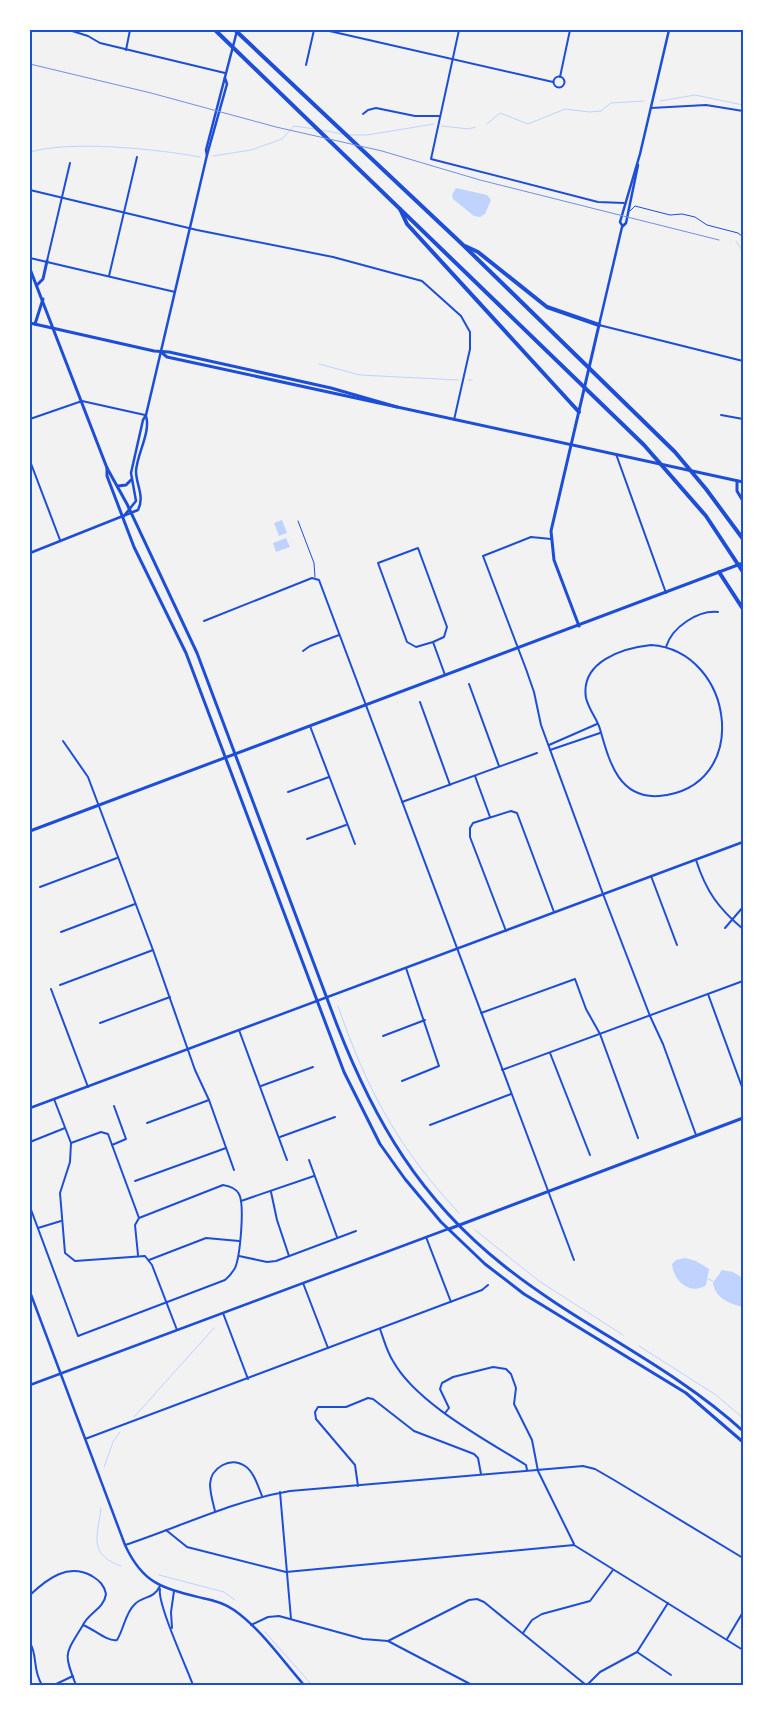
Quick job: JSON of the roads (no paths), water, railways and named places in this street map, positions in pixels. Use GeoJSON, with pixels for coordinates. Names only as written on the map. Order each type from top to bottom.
{"type":"FeatureCollection","features":[{"type":"Feature","properties":{"kind":"highway"},"geometry":{"type":"LineString","coordinates":[[215,30],[644,445],[680,484],[743,572]]}},
{"type":"Feature","properties":{"kind":"highway"},"geometry":{"type":"LineString","coordinates":[[236,30],[461,243],[573,356],[675,452],[706,489],[743,539]]}},
{"type":"Feature","properties":{"kind":"highway"},"geometry":{"type":"LineString","coordinates":[[399,208],[407,224],[579,412]]}},
{"type":"Feature","properties":{"kind":"highway"},"geometry":{"type":"LineString","coordinates":[[461,243],[478,252],[547,307],[599,325]]}},
{"type":"Feature","properties":{"kind":"highway"},"geometry":{"type":"LineString","coordinates":[[719,572],[743,608]]}},
{"type":"Feature","properties":{"kind":"main road"},"geometry":{"type":"LineString","coordinates":[[37,285],[43,279],[47,261]]}},
{"type":"Feature","properties":{"kind":"main road"},"geometry":{"type":"LineString","coordinates":[[30,269],[55,329],[107,468],[132,514],[198,653],[355,1072],[390,1140],[424,1186],[459,1226],[504,1265],[686,1384],[743,1431]]}},
{"type":"Feature","properties":{"kind":"main road"},"geometry":{"type":"LineString","coordinates":[[35,324],[43,299]]}},
{"type":"Feature","properties":{"kind":"main road"},"geometry":{"type":"LineString","coordinates":[[30,323],[331,388],[397,407],[454,420],[743,482]]}},
{"type":"Feature","properties":{"kind":"main road"},"geometry":{"type":"LineString","coordinates":[[579,626],[554,560],[551,539],[553,518],[599,325]]}},
{"type":"Feature","properties":{"kind":"main road"},"geometry":{"type":"LineString","coordinates":[[161,352],[167,357],[391,408],[397,407]]}},
{"type":"Feature","properties":{"kind":"main road"},"geometry":{"type":"LineString","coordinates":[[107,468],[107,476],[134,547],[186,653],[316,1001],[358,1102],[380,1144],[405,1179],[449,1229],[485,1264],[524,1294],[686,1393],[743,1442]]}},
{"type":"Feature","properties":{"kind":"main road"},"geometry":{"type":"LineString","coordinates":[[118,486],[126,485],[131,480]]}},
{"type":"Feature","properties":{"kind":"main road"},"geometry":{"type":"LineString","coordinates":[[737,481],[737,491],[743,501]]}},
{"type":"Feature","properties":{"kind":"main road"},"geometry":{"type":"LineString","coordinates":[[30,831],[743,563]]}},
{"type":"Feature","properties":{"kind":"main road"},"geometry":{"type":"LineString","coordinates":[[449,1229],[743,1118]]}},
{"type":"Feature","properties":{"kind":"street"},"geometry":{"type":"LineString","coordinates":[[69,30],[88,36],[100,43],[226,74]]}},
{"type":"Feature","properties":{"kind":"street"},"geometry":{"type":"LineString","coordinates":[[126,50],[130,30]]}},
{"type":"Feature","properties":{"kind":"street"},"geometry":{"type":"LineString","coordinates":[[30,553],[132,514],[138,510],[141,503],[137,468],[147,426],[146,416],[207,155],[227,84],[226,74],[236,30]]}},
{"type":"Feature","properties":{"kind":"street"},"geometry":{"type":"LineString","coordinates":[[306,65],[314,30]]}},
{"type":"Feature","properties":{"kind":"street"},"geometry":{"type":"LineString","coordinates":[[325,30],[553,82],[556,86],[561,86],[564,80],[560,77]]}},
{"type":"Feature","properties":{"kind":"street"},"geometry":{"type":"LineString","coordinates":[[459,30],[431,159],[598,202],[624,204]]}},
{"type":"Feature","properties":{"kind":"street"},"geometry":{"type":"LineString","coordinates":[[560,77],[570,30]]}},
{"type":"Feature","properties":{"kind":"street"},"geometry":{"type":"LineString","coordinates":[[622,225],[626,223],[629,212],[668,30]]}},
{"type":"Feature","properties":{"kind":"street"},"geometry":{"type":"LineString","coordinates":[[553,82],[555,78],[560,77]]}},
{"type":"Feature","properties":{"kind":"street"},"geometry":{"type":"LineString","coordinates":[[651,108],[706,105],[743,111]]}},
{"type":"Feature","properties":{"kind":"street"},"geometry":{"type":"LineString","coordinates":[[363,114],[368,110],[376,108],[415,116],[439,116]]}},
{"type":"Feature","properties":{"kind":"street"},"geometry":{"type":"LineString","coordinates":[[109,276],[137,157]]}},
{"type":"Feature","properties":{"kind":"street"},"geometry":{"type":"LineString","coordinates":[[47,261],[70,163]]}},
{"type":"Feature","properties":{"kind":"street"},"geometry":{"type":"LineString","coordinates":[[638,165],[624,204],[620,222],[622,225],[599,325],[743,361]]}},
{"type":"Feature","properties":{"kind":"street"},"geometry":{"type":"LineString","coordinates":[[30,190],[190,228],[323,255],[422,281],[461,316],[470,332],[470,350],[454,420]]}},
{"type":"Feature","properties":{"kind":"street"},"geometry":{"type":"LineString","coordinates":[[30,258],[175,292]]}},
{"type":"Feature","properties":{"kind":"street"},"geometry":{"type":"LineString","coordinates":[[30,419],[89,401],[146,416]]}},
{"type":"Feature","properties":{"kind":"street"},"geometry":{"type":"LineString","coordinates":[[721,415],[743,420]]}},
{"type":"Feature","properties":{"kind":"street"},"geometry":{"type":"LineString","coordinates":[[123,517],[136,501],[131,480],[132,466],[143,420],[146,416]]}},
{"type":"Feature","properties":{"kind":"street"},"geometry":{"type":"LineString","coordinates":[[616,454],[666,592]]}},
{"type":"Feature","properties":{"kind":"street"},"geometry":{"type":"LineString","coordinates":[[30,461],[60,541]]}},
{"type":"Feature","properties":{"kind":"street"},"geometry":{"type":"LineString","coordinates":[[551,539],[531,537],[483,556],[534,692],[541,725],[548,745],[696,1135]]}},
{"type":"Feature","properties":{"kind":"street"},"geometry":{"type":"LineString","coordinates":[[418,548],[447,627],[444,637],[433,642],[416,647],[407,642],[378,563],[418,548]]}},
{"type":"Feature","properties":{"kind":"street"},"geometry":{"type":"LineString","coordinates":[[204,621],[315,577],[319,580],[574,1260]]}},
{"type":"Feature","properties":{"kind":"street"},"geometry":{"type":"LineString","coordinates":[[666,647],[675,632],[686,622],[710,612],[718,612]]}},
{"type":"Feature","properties":{"kind":"street"},"geometry":{"type":"LineString","coordinates":[[303,652],[310,646],[339,634]]}},
{"type":"Feature","properties":{"kind":"street"},"geometry":{"type":"LineString","coordinates":[[433,642],[446,675]]}},
{"type":"Feature","properties":{"kind":"street"},"geometry":{"type":"LineString","coordinates":[[651,645],[666,647],[684,654],[705,674],[722,716],[724,735],[718,756],[701,779],[677,792],[657,796],[644,795],[634,791],[619,780],[612,769],[597,724],[587,702],[585,690],[594,668],[607,658],[637,647],[651,645]]}},
{"type":"Feature","properties":{"kind":"street"},"geometry":{"type":"LineString","coordinates":[[469,684],[499,767]]}},
{"type":"Feature","properties":{"kind":"street"},"geometry":{"type":"LineString","coordinates":[[420,702],[450,785]]}},
{"type":"Feature","properties":{"kind":"street"},"geometry":{"type":"LineString","coordinates":[[548,745],[597,724]]}},
{"type":"Feature","properties":{"kind":"street"},"geometry":{"type":"LineString","coordinates":[[310,726],[346,825],[355,844]]}},
{"type":"Feature","properties":{"kind":"street"},"geometry":{"type":"LineString","coordinates":[[550,750],[600,733]]}},
{"type":"Feature","properties":{"kind":"street"},"geometry":{"type":"LineString","coordinates":[[63,741],[84,770],[98,805],[153,950],[187,1049],[209,1100],[234,1170]]}},
{"type":"Feature","properties":{"kind":"street"},"geometry":{"type":"LineString","coordinates":[[402,802],[537,752]]}},
{"type":"Feature","properties":{"kind":"street"},"geometry":{"type":"LineString","coordinates":[[475,776],[490,817]]}},
{"type":"Feature","properties":{"kind":"street"},"geometry":{"type":"LineString","coordinates":[[288,792],[329,777]]}},
{"type":"Feature","properties":{"kind":"street"},"geometry":{"type":"LineString","coordinates":[[506,931],[469,832],[473,823],[511,811],[517,813],[554,912]]}},
{"type":"Feature","properties":{"kind":"street"},"geometry":{"type":"LineString","coordinates":[[307,839],[346,825]]}},
{"type":"Feature","properties":{"kind":"street"},"geometry":{"type":"LineString","coordinates":[[30,1108],[743,842]]}},
{"type":"Feature","properties":{"kind":"street"},"geometry":{"type":"LineString","coordinates":[[40,887],[118,858]]}},
{"type":"Feature","properties":{"kind":"street"},"geometry":{"type":"LineString","coordinates":[[696,860],[712,898],[743,929]]}},
{"type":"Feature","properties":{"kind":"street"},"geometry":{"type":"LineString","coordinates":[[651,876],[677,945]]}},
{"type":"Feature","properties":{"kind":"street"},"geometry":{"type":"LineString","coordinates":[[61,932],[135,904]]}},
{"type":"Feature","properties":{"kind":"street"},"geometry":{"type":"LineString","coordinates":[[725,928],[743,907]]}},
{"type":"Feature","properties":{"kind":"street"},"geometry":{"type":"LineString","coordinates":[[60,984],[153,950]]}},
{"type":"Feature","properties":{"kind":"street"},"geometry":{"type":"LineString","coordinates":[[402,1081],[439,1066],[406,968]]}},
{"type":"Feature","properties":{"kind":"street"},"geometry":{"type":"LineString","coordinates":[[481,1013],[575,978],[586,1009],[600,1034],[638,1138]]}},
{"type":"Feature","properties":{"kind":"street"},"geometry":{"type":"LineString","coordinates":[[502,1070],[743,981]]}},
{"type":"Feature","properties":{"kind":"street"},"geometry":{"type":"LineString","coordinates":[[51,989],[88,1087]]}},
{"type":"Feature","properties":{"kind":"street"},"geometry":{"type":"LineString","coordinates":[[708,994],[742,1088]]}},
{"type":"Feature","properties":{"kind":"street"},"geometry":{"type":"LineString","coordinates":[[100,1023],[170,997]]}},
{"type":"Feature","properties":{"kind":"street"},"geometry":{"type":"LineString","coordinates":[[383,1036],[425,1020]]}},
{"type":"Feature","properties":{"kind":"street"},"geometry":{"type":"LineString","coordinates":[[239,1030],[287,1160]]}},
{"type":"Feature","properties":{"kind":"street"},"geometry":{"type":"LineString","coordinates":[[550,1053],[590,1155]]}},
{"type":"Feature","properties":{"kind":"street"},"geometry":{"type":"LineString","coordinates":[[261,1086],[312,1067]]}},
{"type":"Feature","properties":{"kind":"street"},"geometry":{"type":"LineString","coordinates":[[430,1125],[511,1094]]}},
{"type":"Feature","properties":{"kind":"street"},"geometry":{"type":"LineString","coordinates":[[54,1099],[71,1143],[70,1162],[60,1194],[64,1251],[72,1260],[145,1256],[149,1260],[177,1331]]}},
{"type":"Feature","properties":{"kind":"street"},"geometry":{"type":"LineString","coordinates":[[147,1123],[209,1100]]}},
{"type":"Feature","properties":{"kind":"street"},"geometry":{"type":"LineString","coordinates":[[112,1145],[126,1139],[114,1106]]}},
{"type":"Feature","properties":{"kind":"street"},"geometry":{"type":"LineString","coordinates":[[280,1137],[335,1117]]}},
{"type":"Feature","properties":{"kind":"street"},"geometry":{"type":"LineString","coordinates":[[30,1142],[65,1128]]}},
{"type":"Feature","properties":{"kind":"street"},"geometry":{"type":"LineString","coordinates":[[71,1143],[104,1132],[108,1134],[139,1218]]}},
{"type":"Feature","properties":{"kind":"street"},"geometry":{"type":"LineString","coordinates":[[135,1181],[226,1148]]}},
{"type":"Feature","properties":{"kind":"street"},"geometry":{"type":"LineString","coordinates":[[310,1160],[337,1237]]}},
{"type":"Feature","properties":{"kind":"street"},"geometry":{"type":"LineString","coordinates":[[241,1201],[315,1176]]}},
{"type":"Feature","properties":{"kind":"street"},"geometry":{"type":"LineString","coordinates":[[30,1207],[78,1336],[167,1304],[225,1280],[233,1271],[238,1256],[241,1201],[236,1190],[223,1185],[139,1218],[135,1225],[138,1255]]}},
{"type":"Feature","properties":{"kind":"street"},"geometry":{"type":"LineString","coordinates":[[271,1192],[277,1220],[289,1256]]}},
{"type":"Feature","properties":{"kind":"street"},"geometry":{"type":"LineString","coordinates":[[38,1228],[61,1221]]}},
{"type":"Feature","properties":{"kind":"street"},"geometry":{"type":"LineString","coordinates":[[30,1385],[449,1229]]}},
{"type":"Feature","properties":{"kind":"street"},"geometry":{"type":"LineString","coordinates":[[238,1256],[268,1262],[356,1231]]}},
{"type":"Feature","properties":{"kind":"street"},"geometry":{"type":"LineString","coordinates":[[426,1237],[451,1302]]}},
{"type":"Feature","properties":{"kind":"street"},"geometry":{"type":"LineString","coordinates":[[149,1260],[206,1238],[239,1242]]}},
{"type":"Feature","properties":{"kind":"street"},"geometry":{"type":"LineString","coordinates":[[303,1282],[328,1348]]}},
{"type":"Feature","properties":{"kind":"street"},"geometry":{"type":"LineString","coordinates":[[85,1439],[451,1302],[482,1290],[488,1285]]}},
{"type":"Feature","properties":{"kind":"street"},"geometry":{"type":"LineString","coordinates":[[30,1292],[125,1545],[136,1566],[145,1577],[160,1586],[224,1604],[251,1625],[304,1685]]}},
{"type":"Feature","properties":{"kind":"street"},"geometry":{"type":"LineString","coordinates":[[223,1313],[248,1379]]}},
{"type":"Feature","properties":{"kind":"street"},"geometry":{"type":"LineString","coordinates":[[380,1329],[393,1362],[410,1383],[445,1413],[526,1465],[527,1471]]}},
{"type":"Feature","properties":{"kind":"street"},"geometry":{"type":"LineString","coordinates":[[445,1413],[449,1408],[440,1389],[442,1384],[453,1377],[493,1367],[506,1369],[515,1380],[514,1404],[532,1440],[538,1471],[574,1545],[743,1650]]}},
{"type":"Feature","properties":{"kind":"street"},"geometry":{"type":"LineString","coordinates":[[358,1486],[355,1465],[315,1417],[315,1412],[320,1406],[344,1408],[368,1398],[373,1399],[414,1431],[474,1454],[479,1460],[481,1474]]}},
{"type":"Feature","properties":{"kind":"street"},"geometry":{"type":"LineString","coordinates":[[216,1511],[210,1482],[215,1470],[222,1465],[234,1463],[244,1466],[252,1475],[262,1496]]}},
{"type":"Feature","properties":{"kind":"street"},"geometry":{"type":"LineString","coordinates":[[125,1545],[216,1511],[280,1492],[583,1466],[595,1469],[743,1558]]}},
{"type":"Feature","properties":{"kind":"street"},"geometry":{"type":"LineString","coordinates":[[280,1492],[291,1619]]}},
{"type":"Feature","properties":{"kind":"street"},"geometry":{"type":"LineString","coordinates":[[166,1530],[187,1547],[286,1572],[574,1545]]}},
{"type":"Feature","properties":{"kind":"street"},"geometry":{"type":"LineString","coordinates":[[30,1595],[54,1576],[64,1571],[75,1570],[89,1574],[100,1582],[106,1594],[104,1603],[90,1614],[67,1653],[66,1658],[76,1685]]}},
{"type":"Feature","properties":{"kind":"street"},"geometry":{"type":"LineString","coordinates":[[523,1633],[532,1620],[542,1614],[590,1601],[613,1570]]}},
{"type":"Feature","properties":{"kind":"street"},"geometry":{"type":"LineString","coordinates":[[84,1625],[97,1630],[104,1638],[117,1640],[132,1606],[152,1596],[160,1586]]}},
{"type":"Feature","properties":{"kind":"street"},"geometry":{"type":"LineString","coordinates":[[160,1586],[159,1599],[194,1685]]}},
{"type":"Feature","properties":{"kind":"street"},"geometry":{"type":"LineString","coordinates":[[173,1630],[170,1612],[174,1591]]}},
{"type":"Feature","properties":{"kind":"street"},"geometry":{"type":"LineString","coordinates":[[388,1641],[469,1600],[477,1599],[484,1602],[587,1685],[600,1672],[637,1652],[668,1603]]}},
{"type":"Feature","properties":{"kind":"street"},"geometry":{"type":"LineString","coordinates":[[727,1639],[743,1612]]}},
{"type":"Feature","properties":{"kind":"street"},"geometry":{"type":"LineString","coordinates":[[251,1625],[268,1617],[279,1616],[363,1640],[388,1641],[472,1685]]}},
{"type":"Feature","properties":{"kind":"street"},"geometry":{"type":"LineString","coordinates":[[30,1644],[34,1656],[35,1672],[42,1685]]}},
{"type":"Feature","properties":{"kind":"street"},"geometry":{"type":"LineString","coordinates":[[637,1652],[671,1675]]}},
{"type":"Feature","properties":{"kind":"street"},"geometry":{"type":"LineString","coordinates":[[54,1685],[73,1676]]}},
{"type":"Feature","properties":{"kind":"lane"},"geometry":{"type":"LineString","coordinates":[[629,212],[635,206],[671,216],[684,214],[699,219],[708,225],[739,233],[743,237]]}},
{"type":"Feature","properties":{"kind":"lane"},"geometry":{"type":"LineString","coordinates":[[298,521],[314,563],[315,577]]}},
{"type":"Feature","properties":{"kind":"water"},"geometry":{"type":"Polygon","coordinates":[[[456,188],[487,195],[491,200],[485,214],[480,217],[474,216],[453,199],[452,195],[456,188]]]}},
{"type":"Feature","properties":{"kind":"water"},"geometry":{"type":"Polygon","coordinates":[[[282,520],[287,533],[279,536],[274,523],[282,520]]]}},
{"type":"Feature","properties":{"kind":"water"},"geometry":{"type":"Polygon","coordinates":[[[286,538],[290,547],[276,552],[273,543],[286,538]]]}},
{"type":"Feature","properties":{"kind":"water"},"geometry":{"type":"Polygon","coordinates":[[[685,1258],[696,1261],[709,1269],[706,1285],[694,1289],[679,1281],[672,1264],[676,1260],[685,1258]]]}},
{"type":"Feature","properties":{"kind":"water"},"geometry":{"type":"Polygon","coordinates":[[[722,1270],[733,1272],[743,1278],[743,1307],[724,1300],[714,1288],[713,1283],[722,1270]]]}},
{"type":"Feature","properties":{"kind":"waterway"},"geometry":{"type":"LineString","coordinates":[[660,101],[695,95],[743,105]]}},
{"type":"Feature","properties":{"kind":"waterway"},"geometry":{"type":"LineString","coordinates":[[487,124],[500,113],[528,124],[565,109],[589,112],[601,111],[611,103],[644,101]]}},
{"type":"Feature","properties":{"kind":"waterway"},"geometry":{"type":"LineString","coordinates":[[348,135],[367,135],[434,124]]}},
{"type":"Feature","properties":{"kind":"waterway"},"geometry":{"type":"LineString","coordinates":[[213,156],[251,150],[282,139],[294,126],[315,129]]}},
{"type":"Feature","properties":{"kind":"waterway"},"geometry":{"type":"LineString","coordinates":[[442,126],[469,129],[475,127]]}},
{"type":"Feature","properties":{"kind":"waterway"},"geometry":{"type":"LineString","coordinates":[[321,130],[342,134]]}},
{"type":"Feature","properties":{"kind":"waterway"},"geometry":{"type":"LineString","coordinates":[[30,152],[47,148],[90,146],[161,151],[200,157]]}},
{"type":"Feature","properties":{"kind":"waterway"},"geometry":{"type":"LineString","coordinates":[[736,241],[743,252]]}},
{"type":"Feature","properties":{"kind":"waterway"},"geometry":{"type":"LineString","coordinates":[[319,364],[360,375],[458,380]]}},
{"type":"Feature","properties":{"kind":"waterway"},"geometry":{"type":"LineString","coordinates":[[338,1006],[361,1065],[386,1117],[418,1165],[459,1213]]}},
{"type":"Feature","properties":{"kind":"waterway"},"geometry":{"type":"LineString","coordinates":[[475,1230],[539,1281],[623,1335]]}},
{"type":"Feature","properties":{"kind":"waterway"},"geometry":{"type":"LineString","coordinates":[[708,1279],[713,1281]]}},
{"type":"Feature","properties":{"kind":"waterway"},"geometry":{"type":"LineString","coordinates":[[134,1417],[214,1328]]}},
{"type":"Feature","properties":{"kind":"waterway"},"geometry":{"type":"LineString","coordinates":[[639,1346],[716,1395],[743,1418]]}},
{"type":"Feature","properties":{"kind":"waterway"},"geometry":{"type":"LineString","coordinates":[[104,1467],[113,1442],[120,1432]]}},
{"type":"Feature","properties":{"kind":"waterway"},"geometry":{"type":"LineString","coordinates":[[101,1508],[97,1535],[99,1549],[103,1556],[121,1566]]}},
{"type":"Feature","properties":{"kind":"waterway"},"geometry":{"type":"LineString","coordinates":[[159,1575],[224,1592],[235,1600]]}},
{"type":"Feature","properties":{"kind":"waterway"},"geometry":{"type":"LineString","coordinates":[[265,1632],[312,1685]]}},
{"type":"Feature","properties":{"kind":"railway"},"geometry":{"type":"LineString","coordinates":[[30,64],[151,93],[276,127],[382,151],[480,180],[719,240]]}}]}
